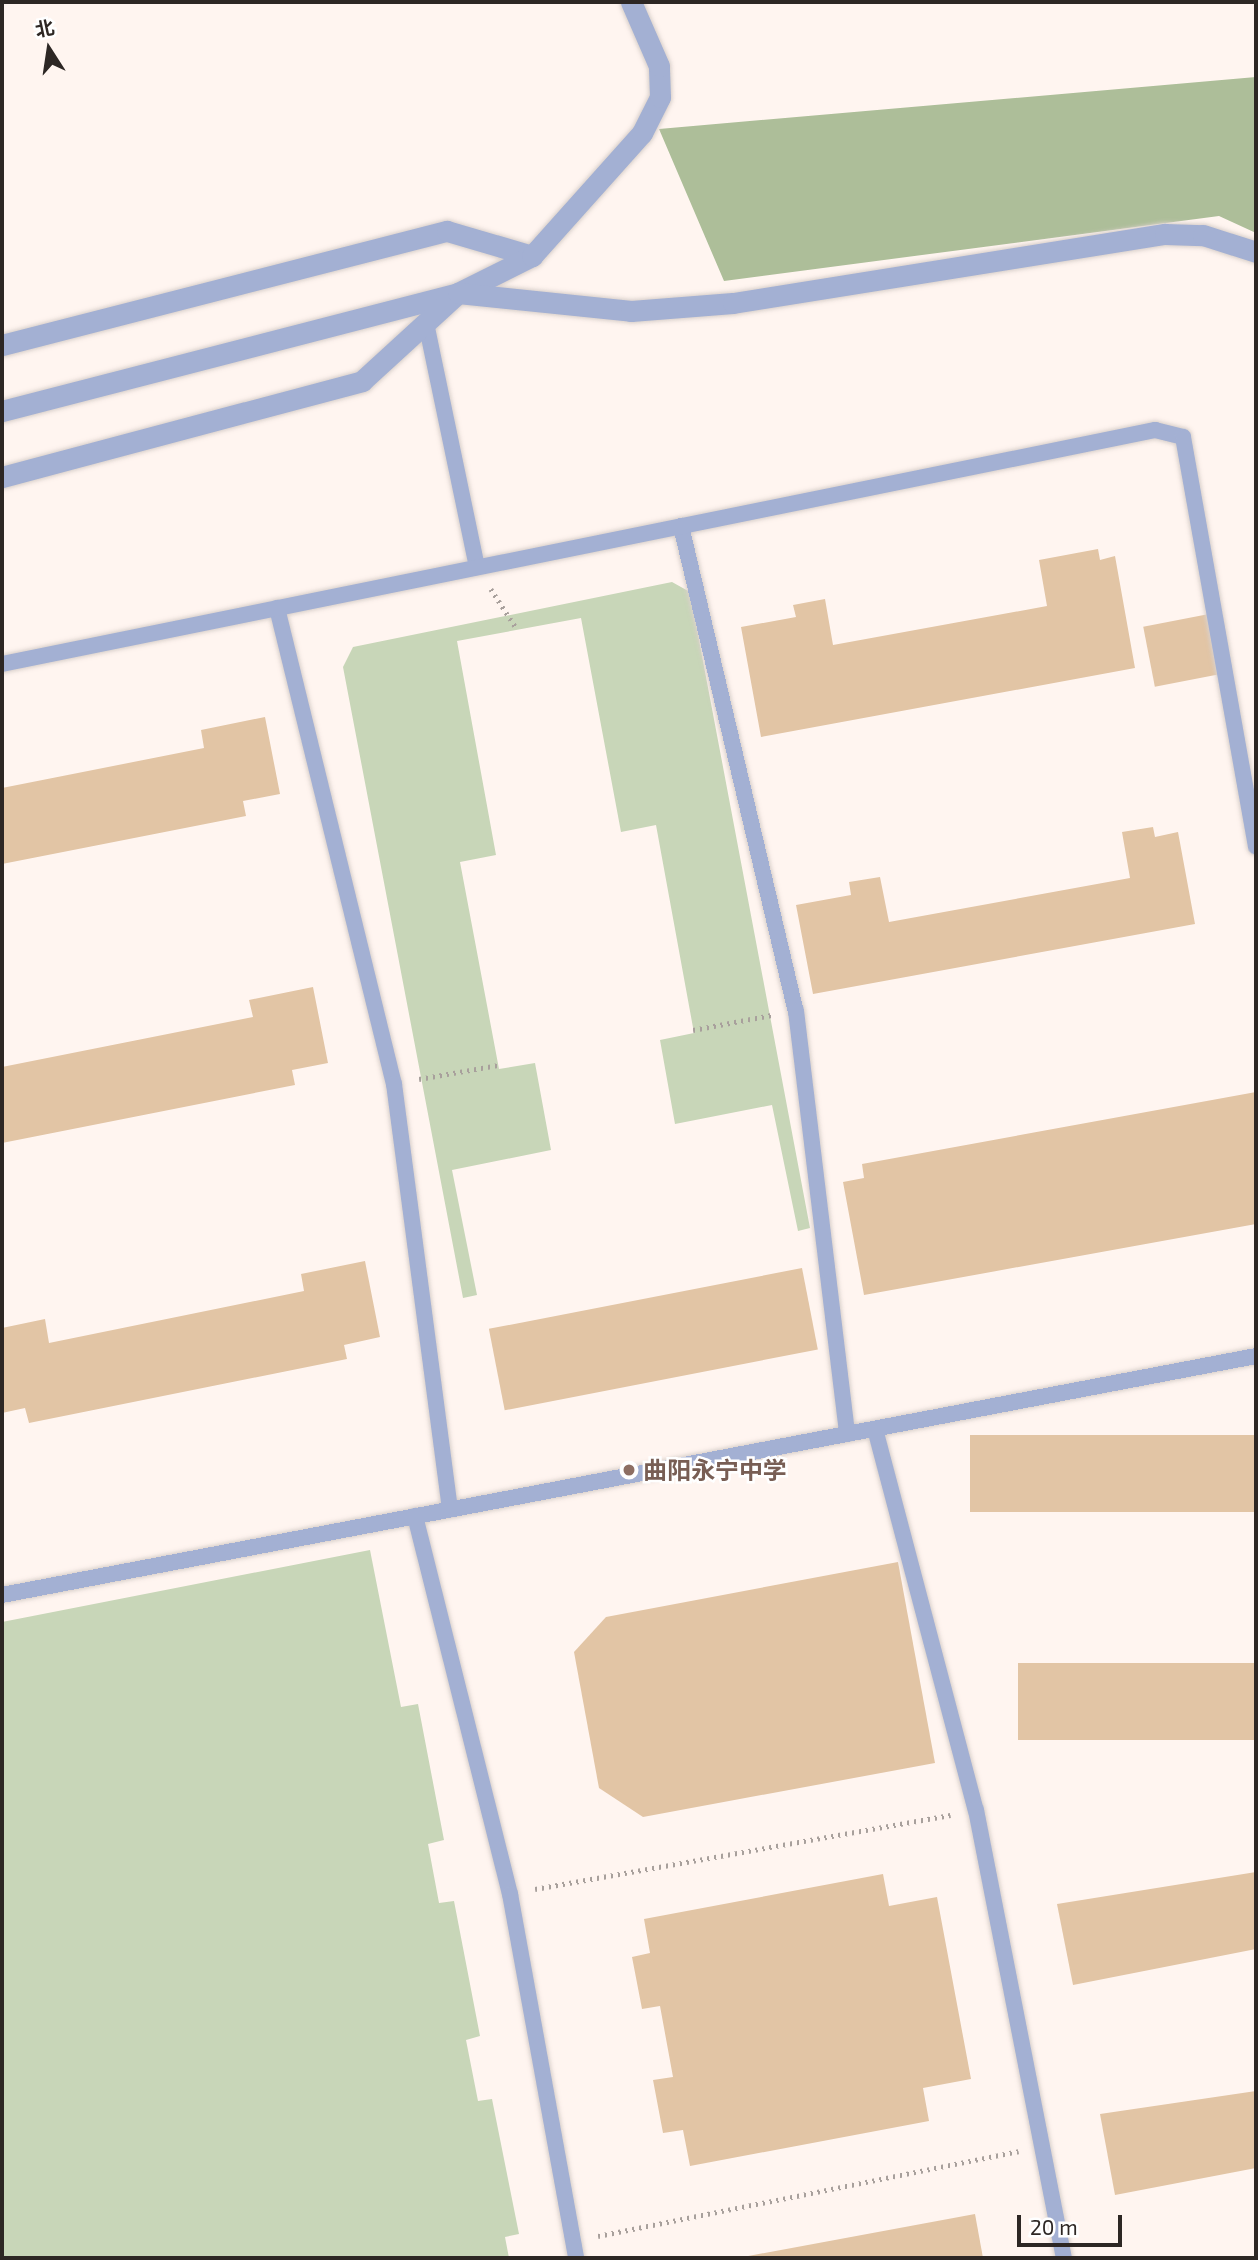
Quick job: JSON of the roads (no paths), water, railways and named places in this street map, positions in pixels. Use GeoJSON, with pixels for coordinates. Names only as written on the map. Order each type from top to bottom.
{"type":"FeatureCollection","features":[{"type":"Feature","properties":{"kind":"street"},"geometry":{"type":"LineString","coordinates":[[2,411],[458,293],[532,256],[642,134],[660,97],[659,66],[631,2]]}},
{"type":"Feature","properties":{"kind":"street"},"geometry":{"type":"LineString","coordinates":[[2,345],[447,231],[532,256]]}},
{"type":"Feature","properties":{"kind":"street"},"geometry":{"type":"LineString","coordinates":[[2,477],[362,380],[458,293],[631,311],[733,303],[1165,234],[1203,235],[1256,252]]}},
{"type":"Feature","properties":{"kind":"lane"},"geometry":{"type":"LineString","coordinates":[[426,323],[477,568]]}},
{"type":"Feature","properties":{"kind":"lane"},"geometry":{"type":"LineString","coordinates":[[2,664],[1155,430],[1183,437],[1256,846]]}},
{"type":"Feature","properties":{"kind":"lane"},"geometry":{"type":"LineString","coordinates":[[681,526],[796,1011],[847,1434]]}},
{"type":"Feature","properties":{"kind":"lane"},"geometry":{"type":"LineString","coordinates":[[277,608],[394,1084],[450,1510]]}},
{"type":"Feature","properties":{"kind":"lane"},"geometry":{"type":"LineString","coordinates":[[2,1595],[1256,1356]]}},
{"type":"Feature","properties":{"kind":"lane"},"geometry":{"type":"LineString","coordinates":[[874,1429],[976,1810],[1064,2258]]}},
{"type":"Feature","properties":{"kind":"lane"},"geometry":{"type":"LineString","coordinates":[[415,1516],[510,1894],[576,2258]]}},
{"type":"Feature","properties":{"kind":"place","name":"曲阳永宁中学"},"geometry":{"type":"Point","coordinates":[629,1470]}}]}
